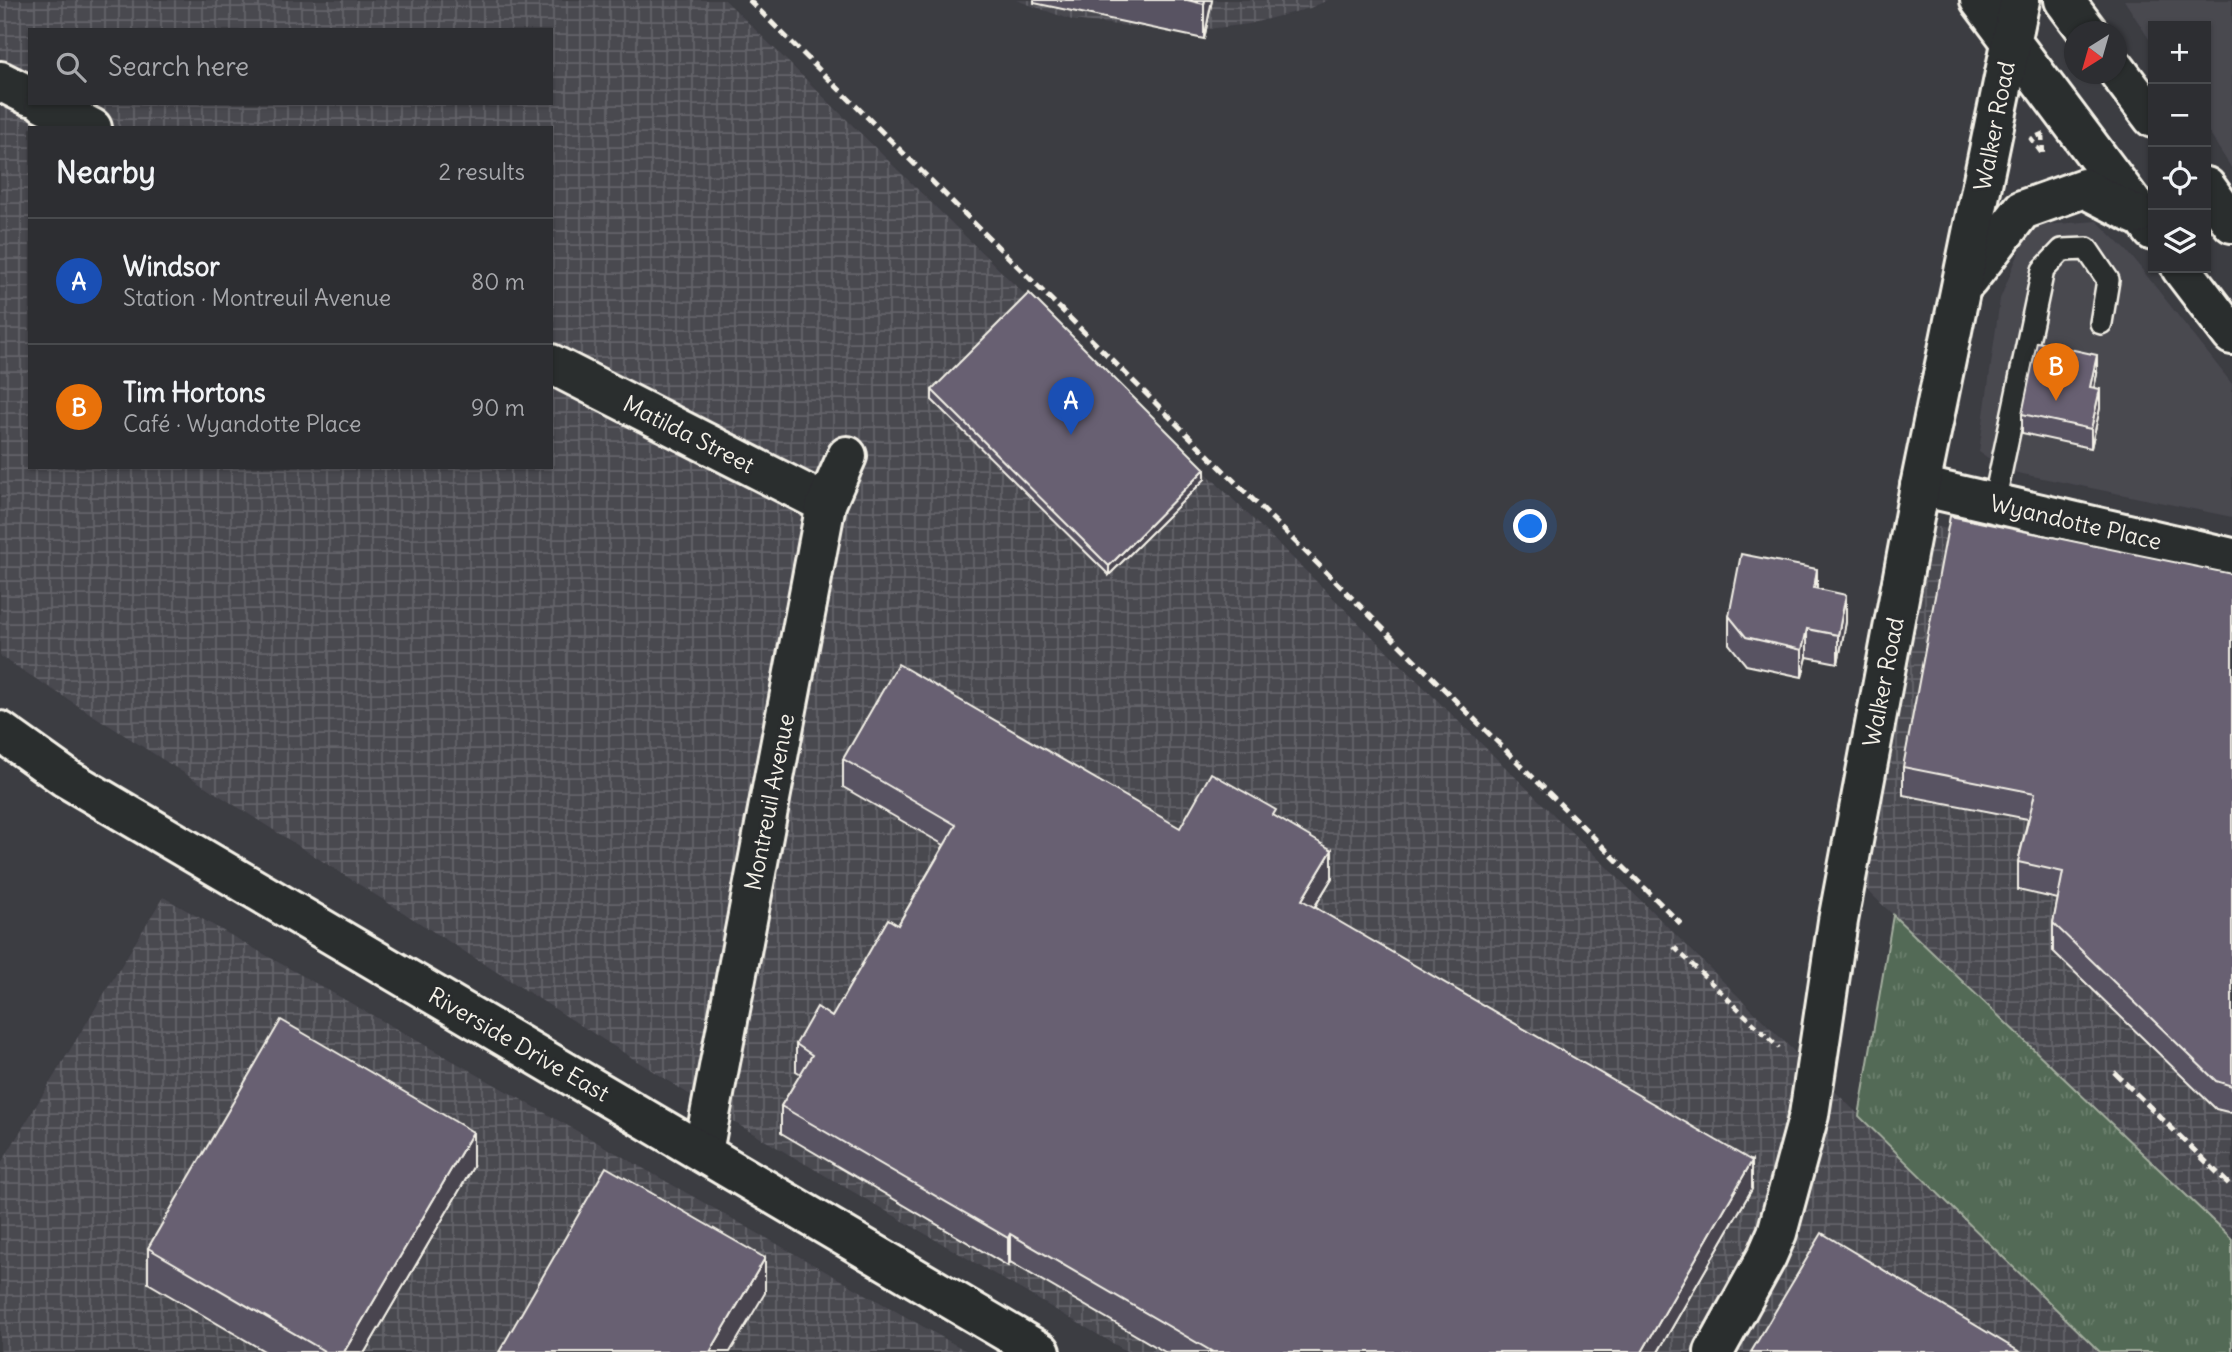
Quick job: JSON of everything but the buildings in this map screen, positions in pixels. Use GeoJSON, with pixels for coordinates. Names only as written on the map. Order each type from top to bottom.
{"type":"FeatureCollection","features":[{"type":"Feature","properties":{"kind":"main road"},"geometry":{"type":"LineString","coordinates":[[1980,0],[2148,224]]}},
{"type":"Feature","properties":{"kind":"main road","name":"Walker Road"},"geometry":{"type":"LineString","coordinates":[[1714,1352],[1777,1233],[1809,1115],[1838,921],[1920,486],[2020,0]]}},
{"type":"Feature","properties":{"kind":"main road"},"geometry":{"type":"LineString","coordinates":[[2064,0],[2080,21]]}},
{"type":"Feature","properties":{"kind":"main road"},"geometry":{"type":"LineString","coordinates":[[0,81],[28,95]]}},
{"type":"Feature","properties":{"kind":"main road"},"geometry":{"type":"LineString","coordinates":[[2127,84],[2148,111]]}},
{"type":"Feature","properties":{"kind":"main road"},"geometry":{"type":"LineString","coordinates":[[48,105],[88,126]]}},
{"type":"Feature","properties":{"kind":"main road"},"geometry":{"type":"LineString","coordinates":[[1962,287],[2022,210],[2084,188],[2148,224]]}},
{"type":"Feature","properties":{"kind":"main road"},"geometry":{"type":"LineString","coordinates":[[2211,194],[2232,223]]}},
{"type":"Feature","properties":{"kind":"main road"},"geometry":{"type":"LineString","coordinates":[[2185,273],[2232,335]]}},
{"type":"Feature","properties":{"kind":"main road","name":"Matilda Street"},"geometry":{"type":"LineString","coordinates":[[553,364],[826,504]]}},
{"type":"Feature","properties":{"kind":"main road","name":"Montreuil Avenue"},"geometry":{"type":"LineString","coordinates":[[703,1152],[826,504],[847,456]]}},
{"type":"Feature","properties":{"kind":"main road","name":"Wyandotte Place"},"geometry":{"type":"LineString","coordinates":[[1920,486],[2232,558]]}},
{"type":"Feature","properties":{"kind":"main road","name":"Riverside Drive East"},"geometry":{"type":"LineString","coordinates":[[0,731],[66,778],[1041,1352]]}},
{"type":"Feature","properties":{"kind":"lane"},"geometry":{"type":"LineString","coordinates":[[1994,503],[2043,270],[2062,250],[2087,249],[2108,280],[2101,323]]}},
{"type":"Feature","properties":{"kind":"path"},"geometry":{"type":"LineString","coordinates":[[2031,139],[2043,155]]}},
{"type":"Feature","properties":{"kind":"path"},"geometry":{"type":"LineString","coordinates":[[1674,947],[1787,1057]]}},
{"type":"Feature","properties":{"kind":"shaded area"},"geometry":{"type":"Polygon","coordinates":[[[0,0],[725,0],[2100,1352],[1128,1352],[725,1117],[0,656],[0,0]]]}},
{"type":"Feature","properties":{"kind":"shaded area"},"geometry":{"type":"Polygon","coordinates":[[[1016,0],[1328,0],[1310,8],[1249,24],[1183,32],[1072,20],[1016,0]]]}},
{"type":"Feature","properties":{"kind":"shaded area"},"geometry":{"type":"Polygon","coordinates":[[[2124,0],[2232,0],[2232,169],[2211,136],[2211,21],[2148,21],[2148,37],[2124,0]]]}},
{"type":"Feature","properties":{"kind":"shaded area"},"geometry":{"type":"Polygon","coordinates":[[[2097,221],[2128,252],[2232,384],[2232,517],[2008,471],[1979,452],[2000,299],[2030,226],[2097,221]]]}},
{"type":"Feature","properties":{"kind":"shaded area"},"geometry":{"type":"Polygon","coordinates":[[[1934,526],[2232,590],[2232,1239],[1864,887],[1934,526]]]}},
{"type":"Feature","properties":{"kind":"shaded area"},"geometry":{"type":"Polygon","coordinates":[[[163,897],[968,1352],[0,1352],[0,1165],[163,897]]]}},
{"type":"Feature","properties":{"kind":"green space"},"geometry":{"type":"Polygon","coordinates":[[[1893,915],[2232,1239],[2232,1352],[2100,1352],[1859,1116],[1893,915]]]}},
{"type":"Feature","properties":{"kind":"railway"},"geometry":{"type":"LineString","coordinates":[[749,0],[1681,924]]}},
{"type":"Feature","properties":{"kind":"railway"},"geometry":{"type":"LineString","coordinates":[[2114,1072],[2232,1187]]}},
{"type":"Feature","properties":{"kind":"place","name":"Tim Hortons"},"geometry":{"type":"Point","coordinates":[2056,401]}},
{"type":"Feature","properties":{"kind":"place","name":"Windsor"},"geometry":{"type":"Point","coordinates":[1071,435]}}]}
